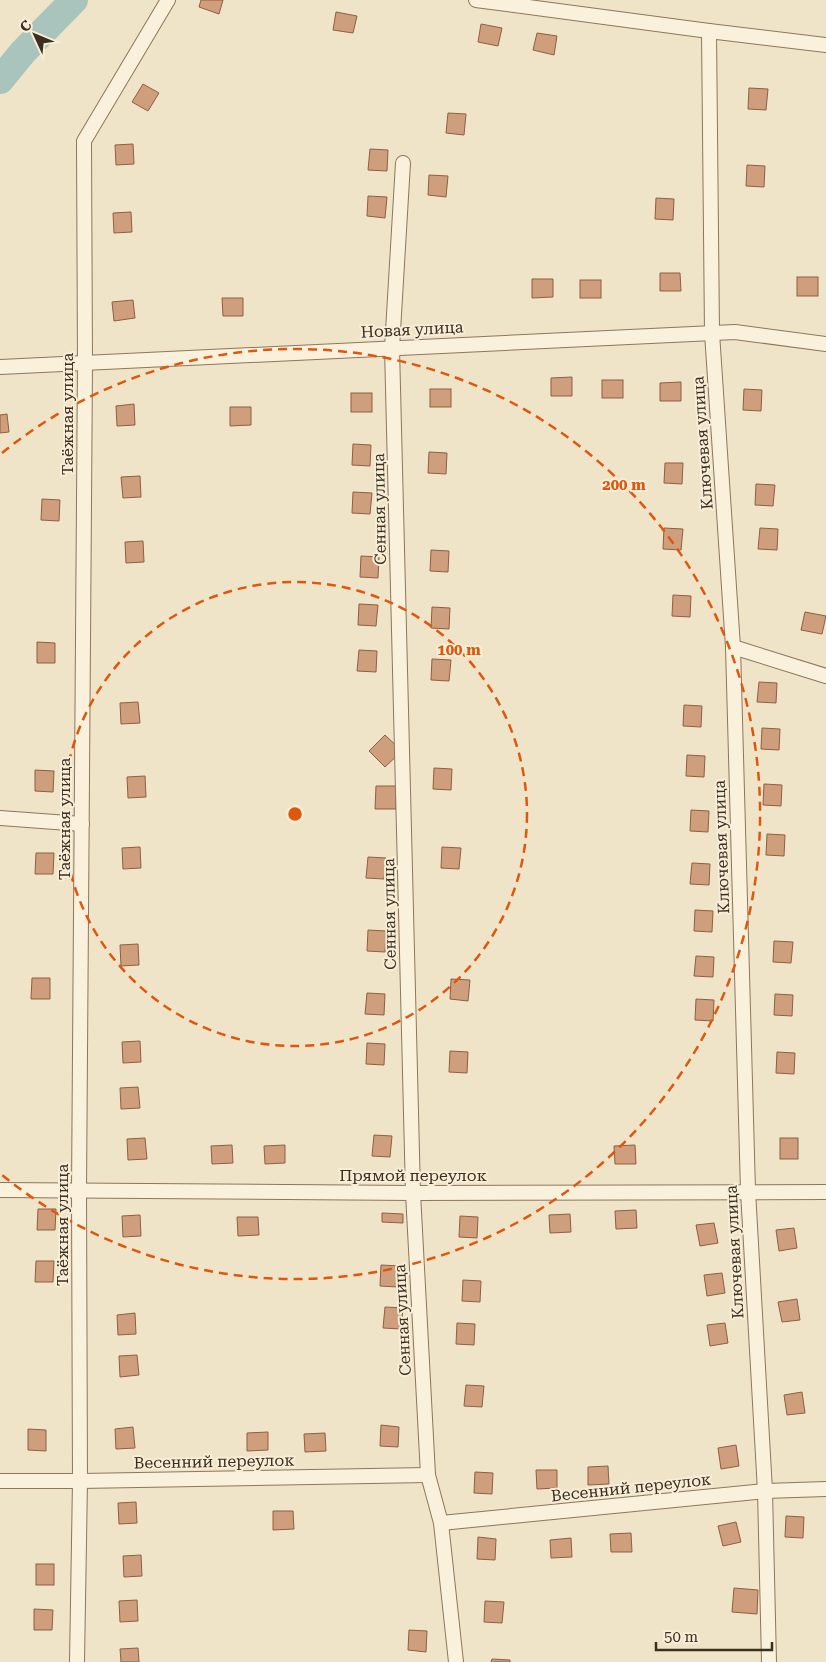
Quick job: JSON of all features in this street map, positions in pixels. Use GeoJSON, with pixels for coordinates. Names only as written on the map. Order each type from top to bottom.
{"type":"FeatureCollection","features":[{"type":"Feature","properties":{"kind":"street","name":"Таёжная улица"},"geometry":{"type":"LineString","coordinates":[[77,1662],[80,1481],[79,1191],[85,363],[84,141],[168,0]]}},
{"type":"Feature","properties":{"kind":"street"},"geometry":{"type":"LineString","coordinates":[[476,0],[826,45]]}},
{"type":"Feature","properties":{"kind":"street","name":"Ключевая улица"},"geometry":{"type":"LineString","coordinates":[[709,31],[712,333],[733,646],[748,1191],[765,1491],[769,1662]]}},
{"type":"Feature","properties":{"kind":"street","name":"Сенная улица"},"geometry":{"type":"LineString","coordinates":[[403,163],[392,348],[413,1193],[428,1475],[440,1523],[456,1662]]}},
{"type":"Feature","properties":{"kind":"street","name":"Новая улица"},"geometry":{"type":"LineString","coordinates":[[0,367],[735,332],[826,344]]}},
{"type":"Feature","properties":{"kind":"street"},"geometry":{"type":"LineString","coordinates":[[733,646],[826,676]]}},
{"type":"Feature","properties":{"kind":"street"},"geometry":{"type":"LineString","coordinates":[[0,818],[82,824]]}},
{"type":"Feature","properties":{"kind":"street","name":"Прямой переулок"},"geometry":{"type":"LineString","coordinates":[[0,1190],[413,1193],[826,1192]]}},
{"type":"Feature","properties":{"kind":"street","name":"Весенний переулок"},"geometry":{"type":"LineString","coordinates":[[0,1481],[428,1475]]}},
{"type":"Feature","properties":{"kind":"street","name":"Весенний переулок"},"geometry":{"type":"LineString","coordinates":[[440,1523],[765,1491],[826,1489]]}},
{"type":"Feature","properties":{"kind":"building"},"geometry":{"type":"Polygon","coordinates":[[[201,0],[223,0],[219,14],[199,7],[201,0]]]}},
{"type":"Feature","properties":{"kind":"building"},"geometry":{"type":"Polygon","coordinates":[[[336,12],[357,16],[353,33],[333,30],[336,12]]]}},
{"type":"Feature","properties":{"kind":"building"},"geometry":{"type":"Polygon","coordinates":[[[481,24],[502,28],[498,46],[478,42],[481,24]]]}},
{"type":"Feature","properties":{"kind":"building"},"geometry":{"type":"Polygon","coordinates":[[[537,33],[557,36],[554,55],[533,50],[537,33]]]}},
{"type":"Feature","properties":{"kind":"building"},"geometry":{"type":"Polygon","coordinates":[[[143,84],[159,93],[148,111],[132,102],[143,84]]]}},
{"type":"Feature","properties":{"kind":"building"},"geometry":{"type":"Polygon","coordinates":[[[749,88],[768,89],[766,110],[748,109],[749,88]]]}},
{"type":"Feature","properties":{"kind":"building"},"geometry":{"type":"Polygon","coordinates":[[[448,113],[466,114],[464,135],[446,133],[448,113]]]}},
{"type":"Feature","properties":{"kind":"building"},"geometry":{"type":"Polygon","coordinates":[[[133,144],[134,164],[116,165],[115,145],[133,144]]]}},
{"type":"Feature","properties":{"kind":"building"},"geometry":{"type":"Polygon","coordinates":[[[370,149],[388,150],[387,171],[368,170],[370,149]]]}},
{"type":"Feature","properties":{"kind":"building"},"geometry":{"type":"Polygon","coordinates":[[[747,165],[765,166],[764,187],[746,186],[747,165]]]}},
{"type":"Feature","properties":{"kind":"building"},"geometry":{"type":"Polygon","coordinates":[[[429,175],[448,176],[446,197],[428,195],[429,175]]]}},
{"type":"Feature","properties":{"kind":"building"},"geometry":{"type":"Polygon","coordinates":[[[368,196],[387,197],[385,218],[367,216],[368,196]]]}},
{"type":"Feature","properties":{"kind":"building"},"geometry":{"type":"Polygon","coordinates":[[[656,198],[674,199],[673,220],[655,219],[656,198]]]}},
{"type":"Feature","properties":{"kind":"building"},"geometry":{"type":"Polygon","coordinates":[[[131,212],[132,232],[114,233],[113,213],[131,212]]]}},
{"type":"Feature","properties":{"kind":"building"},"geometry":{"type":"Polygon","coordinates":[[[660,273],[680,273],[681,291],[660,291],[660,273]]]}},
{"type":"Feature","properties":{"kind":"building"},"geometry":{"type":"Polygon","coordinates":[[[797,277],[818,277],[818,296],[797,296],[797,277]]]}},
{"type":"Feature","properties":{"kind":"building"},"geometry":{"type":"Polygon","coordinates":[[[532,279],[553,279],[553,297],[532,298],[532,279]]]}},
{"type":"Feature","properties":{"kind":"building"},"geometry":{"type":"Polygon","coordinates":[[[580,280],[601,280],[601,298],[580,298],[580,280]]]}},
{"type":"Feature","properties":{"kind":"building"},"geometry":{"type":"Polygon","coordinates":[[[222,298],[243,298],[243,316],[223,316],[222,298]]]}},
{"type":"Feature","properties":{"kind":"building"},"geometry":{"type":"Polygon","coordinates":[[[133,300],[135,318],[114,321],[112,302],[133,300]]]}},
{"type":"Feature","properties":{"kind":"building"},"geometry":{"type":"Polygon","coordinates":[[[572,377],[572,396],[551,396],[551,378],[572,377]]]}},
{"type":"Feature","properties":{"kind":"building"},"geometry":{"type":"Polygon","coordinates":[[[602,380],[623,380],[623,398],[602,398],[602,380]]]}},
{"type":"Feature","properties":{"kind":"building"},"geometry":{"type":"Polygon","coordinates":[[[681,382],[681,401],[660,401],[660,383],[681,382]]]}},
{"type":"Feature","properties":{"kind":"building"},"geometry":{"type":"Polygon","coordinates":[[[430,389],[451,389],[451,407],[430,407],[430,389]]]}},
{"type":"Feature","properties":{"kind":"building"},"geometry":{"type":"Polygon","coordinates":[[[744,389],[762,390],[761,411],[743,410],[744,389]]]}},
{"type":"Feature","properties":{"kind":"building"},"geometry":{"type":"Polygon","coordinates":[[[351,393],[372,393],[372,412],[351,412],[351,393]]]}},
{"type":"Feature","properties":{"kind":"building"},"geometry":{"type":"Polygon","coordinates":[[[134,404],[135,425],[117,426],[116,406],[134,404]]]}},
{"type":"Feature","properties":{"kind":"building"},"geometry":{"type":"Polygon","coordinates":[[[230,407],[251,407],[251,425],[230,426],[230,407]]]}},
{"type":"Feature","properties":{"kind":"building"},"geometry":{"type":"Polygon","coordinates":[[[7,414],[9,432],[0,433],[0,415],[7,414]]]}},
{"type":"Feature","properties":{"kind":"building"},"geometry":{"type":"Polygon","coordinates":[[[353,444],[371,445],[370,466],[352,465],[353,444]]]}},
{"type":"Feature","properties":{"kind":"building"},"geometry":{"type":"Polygon","coordinates":[[[429,452],[447,453],[446,474],[428,473],[429,452]]]}},
{"type":"Feature","properties":{"kind":"building"},"geometry":{"type":"Polygon","coordinates":[[[665,463],[683,463],[682,484],[664,483],[665,463]]]}},
{"type":"Feature","properties":{"kind":"building"},"geometry":{"type":"Polygon","coordinates":[[[140,476],[141,497],[123,498],[121,477],[140,476]]]}},
{"type":"Feature","properties":{"kind":"building"},"geometry":{"type":"Polygon","coordinates":[[[756,484],[775,485],[773,506],[755,505],[756,484]]]}},
{"type":"Feature","properties":{"kind":"building"},"geometry":{"type":"Polygon","coordinates":[[[353,492],[372,493],[370,514],[352,513],[353,492]]]}},
{"type":"Feature","properties":{"kind":"building"},"geometry":{"type":"Polygon","coordinates":[[[42,499],[60,500],[59,521],[41,520],[42,499]]]}},
{"type":"Feature","properties":{"kind":"building"},"geometry":{"type":"Polygon","coordinates":[[[664,528],[683,529],[681,550],[663,549],[664,528]]]}},
{"type":"Feature","properties":{"kind":"building"},"geometry":{"type":"Polygon","coordinates":[[[760,528],[778,529],[777,550],[758,549],[760,528]]]}},
{"type":"Feature","properties":{"kind":"building"},"geometry":{"type":"Polygon","coordinates":[[[143,541],[144,562],[126,563],[125,542],[143,541]]]}},
{"type":"Feature","properties":{"kind":"building"},"geometry":{"type":"Polygon","coordinates":[[[431,550],[449,551],[448,572],[430,571],[431,550]]]}},
{"type":"Feature","properties":{"kind":"building"},"geometry":{"type":"Polygon","coordinates":[[[361,556],[379,557],[378,578],[360,577],[361,556]]]}},
{"type":"Feature","properties":{"kind":"building"},"geometry":{"type":"Polygon","coordinates":[[[673,595],[691,596],[690,617],[672,616],[673,595]]]}},
{"type":"Feature","properties":{"kind":"building"},"geometry":{"type":"Polygon","coordinates":[[[359,604],[378,605],[376,626],[358,625],[359,604]]]}},
{"type":"Feature","properties":{"kind":"building"},"geometry":{"type":"Polygon","coordinates":[[[432,607],[450,608],[449,629],[431,628],[432,607]]]}},
{"type":"Feature","properties":{"kind":"building"},"geometry":{"type":"Polygon","coordinates":[[[805,612],[826,616],[822,634],[801,630],[805,612]]]}},
{"type":"Feature","properties":{"kind":"building"},"geometry":{"type":"Polygon","coordinates":[[[37,642],[55,643],[55,663],[37,663],[37,642]]]}},
{"type":"Feature","properties":{"kind":"building"},"geometry":{"type":"Polygon","coordinates":[[[359,650],[377,651],[376,672],[357,671],[359,650]]]}},
{"type":"Feature","properties":{"kind":"building"},"geometry":{"type":"Polygon","coordinates":[[[432,659],[451,660],[449,681],[431,680],[432,659]]]}},
{"type":"Feature","properties":{"kind":"building"},"geometry":{"type":"Polygon","coordinates":[[[759,682],[777,683],[776,703],[757,702],[759,682]]]}},
{"type":"Feature","properties":{"kind":"building"},"geometry":{"type":"Polygon","coordinates":[[[138,702],[140,723],[121,724],[120,703],[138,702]]]}},
{"type":"Feature","properties":{"kind":"building"},"geometry":{"type":"Polygon","coordinates":[[[684,705],[702,706],[701,727],[683,726],[684,705]]]}},
{"type":"Feature","properties":{"kind":"building"},"geometry":{"type":"Polygon","coordinates":[[[762,728],[780,729],[779,750],[761,749],[762,728]]]}},
{"type":"Feature","properties":{"kind":"building"},"geometry":{"type":"Polygon","coordinates":[[[385,735],[402,751],[385,767],[369,751],[385,735]]]}},
{"type":"Feature","properties":{"kind":"building"},"geometry":{"type":"Polygon","coordinates":[[[687,755],[705,756],[704,777],[686,776],[687,755]]]}},
{"type":"Feature","properties":{"kind":"building"},"geometry":{"type":"Polygon","coordinates":[[[434,768],[452,769],[451,790],[433,789],[434,768]]]}},
{"type":"Feature","properties":{"kind":"building"},"geometry":{"type":"Polygon","coordinates":[[[35,770],[54,771],[53,792],[35,791],[35,770]]]}},
{"type":"Feature","properties":{"kind":"building"},"geometry":{"type":"Polygon","coordinates":[[[145,776],[146,797],[128,798],[127,777],[145,776]]]}},
{"type":"Feature","properties":{"kind":"building"},"geometry":{"type":"Polygon","coordinates":[[[764,784],[782,785],[781,806],[763,805],[764,784]]]}},
{"type":"Feature","properties":{"kind":"building"},"geometry":{"type":"Polygon","coordinates":[[[376,786],[396,786],[396,809],[375,809],[376,786]]]}},
{"type":"Feature","properties":{"kind":"building"},"geometry":{"type":"Polygon","coordinates":[[[691,810],[709,811],[708,832],[690,831],[691,810]]]}},
{"type":"Feature","properties":{"kind":"building"},"geometry":{"type":"Polygon","coordinates":[[[767,834],[785,835],[784,856],[766,855],[767,834]]]}},
{"type":"Feature","properties":{"kind":"building"},"geometry":{"type":"Polygon","coordinates":[[[140,847],[141,868],[123,869],[122,848],[140,847]]]}},
{"type":"Feature","properties":{"kind":"building"},"geometry":{"type":"Polygon","coordinates":[[[442,847],[461,848],[459,869],[441,868],[442,847]]]}},
{"type":"Feature","properties":{"kind":"building"},"geometry":{"type":"Polygon","coordinates":[[[36,853],[54,853],[53,874],[35,874],[36,853]]]}},
{"type":"Feature","properties":{"kind":"building"},"geometry":{"type":"Polygon","coordinates":[[[368,857],[386,858],[384,879],[366,878],[368,857]]]}},
{"type":"Feature","properties":{"kind":"building"},"geometry":{"type":"Polygon","coordinates":[[[692,863],[710,864],[709,885],[690,884],[692,863]]]}},
{"type":"Feature","properties":{"kind":"building"},"geometry":{"type":"Polygon","coordinates":[[[695,910],[713,911],[712,932],[694,931],[695,910]]]}},
{"type":"Feature","properties":{"kind":"building"},"geometry":{"type":"Polygon","coordinates":[[[368,930],[386,931],[385,952],[367,951],[368,930]]]}},
{"type":"Feature","properties":{"kind":"building"},"geometry":{"type":"Polygon","coordinates":[[[774,941],[793,942],[791,963],[773,962],[774,941]]]}},
{"type":"Feature","properties":{"kind":"building"},"geometry":{"type":"Polygon","coordinates":[[[138,944],[139,965],[121,966],[120,945],[138,944]]]}},
{"type":"Feature","properties":{"kind":"building"},"geometry":{"type":"Polygon","coordinates":[[[696,956],[714,957],[713,977],[694,976],[696,956]]]}},
{"type":"Feature","properties":{"kind":"building"},"geometry":{"type":"Polygon","coordinates":[[[32,978],[50,978],[50,999],[31,999],[32,978]]]}},
{"type":"Feature","properties":{"kind":"building"},"geometry":{"type":"Polygon","coordinates":[[[451,979],[470,980],[468,1001],[450,999],[451,979]]]}},
{"type":"Feature","properties":{"kind":"building"},"geometry":{"type":"Polygon","coordinates":[[[367,993],[385,994],[384,1015],[365,1014],[367,993]]]}},
{"type":"Feature","properties":{"kind":"building"},"geometry":{"type":"Polygon","coordinates":[[[775,994],[793,995],[792,1016],[774,1015],[775,994]]]}},
{"type":"Feature","properties":{"kind":"building"},"geometry":{"type":"Polygon","coordinates":[[[696,999],[714,1000],[713,1021],[695,1020],[696,999]]]}},
{"type":"Feature","properties":{"kind":"building"},"geometry":{"type":"Polygon","coordinates":[[[140,1041],[141,1062],[123,1063],[122,1042],[140,1041]]]}},
{"type":"Feature","properties":{"kind":"building"},"geometry":{"type":"Polygon","coordinates":[[[367,1043],[385,1044],[384,1065],[366,1064],[367,1043]]]}},
{"type":"Feature","properties":{"kind":"building"},"geometry":{"type":"Polygon","coordinates":[[[450,1051],[468,1052],[467,1073],[449,1072],[450,1051]]]}},
{"type":"Feature","properties":{"kind":"building"},"geometry":{"type":"Polygon","coordinates":[[[777,1052],[795,1053],[794,1074],[776,1073],[777,1052]]]}},
{"type":"Feature","properties":{"kind":"building"},"geometry":{"type":"Polygon","coordinates":[[[138,1087],[140,1108],[121,1109],[120,1088],[138,1087]]]}},
{"type":"Feature","properties":{"kind":"building"},"geometry":{"type":"Polygon","coordinates":[[[374,1135],[392,1136],[390,1157],[372,1156],[374,1135]]]}},
{"type":"Feature","properties":{"kind":"building"},"geometry":{"type":"Polygon","coordinates":[[[145,1138],[147,1159],[128,1160],[127,1139],[145,1138]]]}},
{"type":"Feature","properties":{"kind":"building"},"geometry":{"type":"Polygon","coordinates":[[[780,1138],[798,1138],[798,1159],[780,1159],[780,1138]]]}},
{"type":"Feature","properties":{"kind":"building"},"geometry":{"type":"Polygon","coordinates":[[[232,1145],[233,1163],[212,1164],[211,1146],[232,1145]]]}},
{"type":"Feature","properties":{"kind":"building"},"geometry":{"type":"Polygon","coordinates":[[[285,1145],[285,1163],[265,1164],[264,1146],[285,1145]]]}},
{"type":"Feature","properties":{"kind":"building"},"geometry":{"type":"Polygon","coordinates":[[[635,1145],[636,1164],[615,1164],[614,1146],[635,1145]]]}},
{"type":"Feature","properties":{"kind":"building"},"geometry":{"type":"Polygon","coordinates":[[[38,1209],[56,1209],[55,1230],[37,1230],[38,1209]]]}},
{"type":"Feature","properties":{"kind":"building"},"geometry":{"type":"Polygon","coordinates":[[[636,1210],[637,1228],[616,1229],[615,1211],[636,1210]]]}},
{"type":"Feature","properties":{"kind":"building"},"geometry":{"type":"Polygon","coordinates":[[[382,1213],[403,1214],[403,1223],[382,1222],[382,1213]]]}},
{"type":"Feature","properties":{"kind":"building"},"geometry":{"type":"Polygon","coordinates":[[[570,1214],[571,1232],[550,1233],[549,1215],[570,1214]]]}},
{"type":"Feature","properties":{"kind":"building"},"geometry":{"type":"Polygon","coordinates":[[[140,1215],[141,1236],[123,1237],[122,1216],[140,1215]]]}},
{"type":"Feature","properties":{"kind":"building"},"geometry":{"type":"Polygon","coordinates":[[[460,1216],[478,1217],[477,1238],[459,1237],[460,1216]]]}},
{"type":"Feature","properties":{"kind":"building"},"geometry":{"type":"Polygon","coordinates":[[[237,1217],[258,1217],[259,1235],[238,1236],[237,1217]]]}},
{"type":"Feature","properties":{"kind":"building"},"geometry":{"type":"Polygon","coordinates":[[[714,1223],[718,1243],[700,1246],[696,1225],[714,1223]]]}},
{"type":"Feature","properties":{"kind":"building"},"geometry":{"type":"Polygon","coordinates":[[[794,1228],[797,1248],[779,1251],[776,1230],[794,1228]]]}},
{"type":"Feature","properties":{"kind":"building"},"geometry":{"type":"Polygon","coordinates":[[[36,1261],[54,1261],[53,1282],[35,1282],[36,1261]]]}},
{"type":"Feature","properties":{"kind":"building"},"geometry":{"type":"Polygon","coordinates":[[[381,1265],[400,1266],[398,1287],[380,1286],[381,1265]]]}},
{"type":"Feature","properties":{"kind":"building"},"geometry":{"type":"Polygon","coordinates":[[[722,1273],[725,1293],[707,1296],[704,1275],[722,1273]]]}},
{"type":"Feature","properties":{"kind":"building"},"geometry":{"type":"Polygon","coordinates":[[[463,1280],[481,1281],[480,1302],[462,1301],[463,1280]]]}},
{"type":"Feature","properties":{"kind":"building"},"geometry":{"type":"Polygon","coordinates":[[[797,1299],[800,1320],[782,1322],[778,1302],[797,1299]]]}},
{"type":"Feature","properties":{"kind":"building"},"geometry":{"type":"Polygon","coordinates":[[[385,1307],[403,1308],[401,1329],[383,1328],[385,1307]]]}},
{"type":"Feature","properties":{"kind":"building"},"geometry":{"type":"Polygon","coordinates":[[[135,1313],[136,1334],[118,1335],[117,1315],[135,1313]]]}},
{"type":"Feature","properties":{"kind":"building"},"geometry":{"type":"Polygon","coordinates":[[[457,1323],[475,1324],[474,1345],[456,1344],[457,1323]]]}},
{"type":"Feature","properties":{"kind":"building"},"geometry":{"type":"Polygon","coordinates":[[[725,1323],[728,1343],[710,1346],[707,1325],[725,1323]]]}},
{"type":"Feature","properties":{"kind":"building"},"geometry":{"type":"Polygon","coordinates":[[[137,1355],[139,1375],[120,1377],[119,1356],[137,1355]]]}},
{"type":"Feature","properties":{"kind":"building"},"geometry":{"type":"Polygon","coordinates":[[[466,1385],[484,1386],[482,1407],[464,1406],[466,1385]]]}},
{"type":"Feature","properties":{"kind":"building"},"geometry":{"type":"Polygon","coordinates":[[[802,1392],[805,1413],[787,1415],[784,1395],[802,1392]]]}},
{"type":"Feature","properties":{"kind":"building"},"geometry":{"type":"Polygon","coordinates":[[[381,1425],[399,1427],[398,1447],[380,1446],[381,1425]]]}},
{"type":"Feature","properties":{"kind":"building"},"geometry":{"type":"Polygon","coordinates":[[[133,1427],[135,1448],[116,1449],[115,1429],[133,1427]]]}},
{"type":"Feature","properties":{"kind":"building"},"geometry":{"type":"Polygon","coordinates":[[[28,1429],[46,1430],[46,1451],[28,1450],[28,1429]]]}},
{"type":"Feature","properties":{"kind":"building"},"geometry":{"type":"Polygon","coordinates":[[[268,1432],[268,1450],[247,1451],[247,1433],[268,1432]]]}},
{"type":"Feature","properties":{"kind":"building"},"geometry":{"type":"Polygon","coordinates":[[[325,1433],[326,1451],[305,1452],[304,1434],[325,1433]]]}},
{"type":"Feature","properties":{"kind":"building"},"geometry":{"type":"Polygon","coordinates":[[[736,1445],[739,1466],[721,1469],[718,1448],[736,1445]]]}},
{"type":"Feature","properties":{"kind":"building"},"geometry":{"type":"Polygon","coordinates":[[[608,1466],[609,1484],[588,1485],[588,1467],[608,1466]]]}},
{"type":"Feature","properties":{"kind":"building"},"geometry":{"type":"Polygon","coordinates":[[[536,1470],[557,1470],[557,1488],[537,1489],[536,1470]]]}},
{"type":"Feature","properties":{"kind":"building"},"geometry":{"type":"Polygon","coordinates":[[[475,1472],[493,1473],[492,1494],[474,1493],[475,1472]]]}},
{"type":"Feature","properties":{"kind":"building"},"geometry":{"type":"Polygon","coordinates":[[[136,1502],[137,1523],[119,1524],[118,1503],[136,1502]]]}},
{"type":"Feature","properties":{"kind":"building"},"geometry":{"type":"Polygon","coordinates":[[[273,1511],[293,1511],[294,1529],[273,1530],[273,1511]]]}},
{"type":"Feature","properties":{"kind":"building"},"geometry":{"type":"Polygon","coordinates":[[[786,1516],[804,1517],[803,1538],[785,1537],[786,1516]]]}},
{"type":"Feature","properties":{"kind":"building"},"geometry":{"type":"Polygon","coordinates":[[[736,1522],[741,1542],[723,1546],[718,1526],[736,1522]]]}},
{"type":"Feature","properties":{"kind":"building"},"geometry":{"type":"Polygon","coordinates":[[[631,1533],[632,1552],[611,1552],[610,1534],[631,1533]]]}},
{"type":"Feature","properties":{"kind":"building"},"geometry":{"type":"Polygon","coordinates":[[[478,1537],[496,1539],[495,1560],[477,1559],[478,1537]]]}},
{"type":"Feature","properties":{"kind":"building"},"geometry":{"type":"Polygon","coordinates":[[[571,1538],[572,1557],[551,1558],[550,1540],[571,1538]]]}},
{"type":"Feature","properties":{"kind":"building"},"geometry":{"type":"Polygon","coordinates":[[[141,1555],[142,1576],[124,1577],[123,1556],[141,1555]]]}},
{"type":"Feature","properties":{"kind":"building"},"geometry":{"type":"Polygon","coordinates":[[[36,1564],[54,1564],[54,1585],[36,1585],[36,1564]]]}},
{"type":"Feature","properties":{"kind":"building"},"geometry":{"type":"Polygon","coordinates":[[[734,1588],[758,1590],[757,1614],[732,1612],[734,1588]]]}},
{"type":"Feature","properties":{"kind":"building"},"geometry":{"type":"Polygon","coordinates":[[[137,1600],[138,1621],[120,1622],[119,1601],[137,1600]]]}},
{"type":"Feature","properties":{"kind":"building"},"geometry":{"type":"Polygon","coordinates":[[[485,1601],[504,1602],[502,1623],[484,1622],[485,1601]]]}},
{"type":"Feature","properties":{"kind":"building"},"geometry":{"type":"Polygon","coordinates":[[[34,1609],[53,1610],[52,1630],[34,1630],[34,1609]]]}},
{"type":"Feature","properties":{"kind":"building"},"geometry":{"type":"Polygon","coordinates":[[[409,1630],[427,1631],[426,1652],[408,1650],[409,1630]]]}},
{"type":"Feature","properties":{"kind":"building"},"geometry":{"type":"Polygon","coordinates":[[[138,1648],[139,1662],[121,1662],[120,1649],[138,1648]]]}},
{"type":"Feature","properties":{"kind":"building"},"geometry":{"type":"Polygon","coordinates":[[[492,1659],[510,1660],[510,1662],[491,1662],[492,1659]]]}},
{"type":"Feature","properties":{"kind":"waterway"},"geometry":{"type":"LineString","coordinates":[[0,80],[23,52],[74,0]]}}]}
